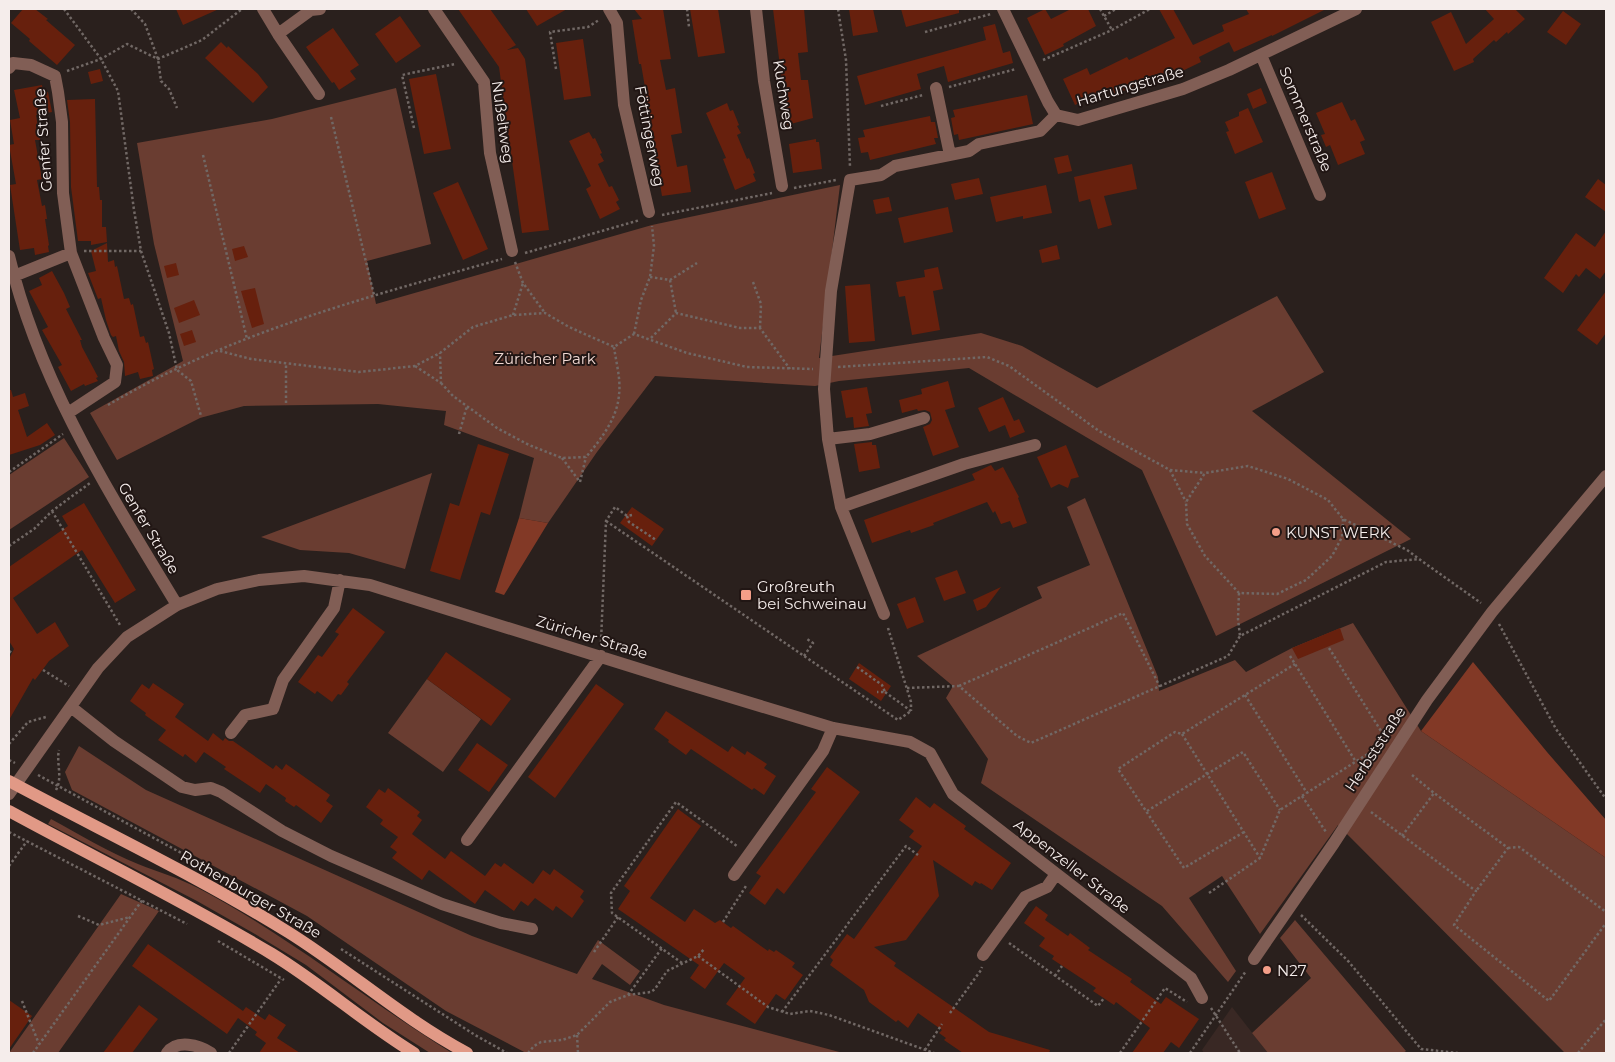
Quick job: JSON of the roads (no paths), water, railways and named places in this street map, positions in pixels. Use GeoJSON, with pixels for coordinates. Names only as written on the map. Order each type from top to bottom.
{"type":"FeatureCollection","features":[{"type":"Feature","properties":{"kind":"main road","name":"Rothenburger Straße"},"geometry":{"type":"LineString","coordinates":[[11,786],[49,803],[199,880],[267,919],[317,951],[411,1019],[467,1053]]}},
{"type":"Feature","properties":{"kind":"main road"},"geometry":{"type":"LineString","coordinates":[[9,811],[216,920],[290,966],[414,1053]]}},
{"type":"Feature","properties":{"kind":"street"},"geometry":{"type":"LineString","coordinates":[[263,9],[319,94]]}},
{"type":"Feature","properties":{"kind":"street"},"geometry":{"type":"LineString","coordinates":[[278,34],[312,10],[320,9]]}},
{"type":"Feature","properties":{"kind":"street","name":"Nußeltweg"},"geometry":{"type":"LineString","coordinates":[[434,9],[484,82],[490,153],[512,255]]}},
{"type":"Feature","properties":{"kind":"street","name":"Kuchweg"},"geometry":{"type":"LineString","coordinates":[[756,9],[764,81],[783,189]]}},
{"type":"Feature","properties":{"kind":"street","name":"Hartungstraße"},"geometry":{"type":"LineString","coordinates":[[1056,115],[1078,120],[1183,89],[1262,55],[1353,9]]}},
{"type":"Feature","properties":{"kind":"street"},"geometry":{"type":"LineString","coordinates":[[884,614],[841,507],[828,439],[824,389],[830,291],[850,180],[881,175],[895,166],[969,151],[979,144],[1040,131],[1056,115],[1000,10]]}},
{"type":"Feature","properties":{"kind":"street","name":"Föttingerweg"},"geometry":{"type":"LineString","coordinates":[[610,11],[618,23],[624,105],[650,216]]}},
{"type":"Feature","properties":{"kind":"street","name":"Sommerstraße"},"geometry":{"type":"LineString","coordinates":[[1262,55],[1320,195]]}},
{"type":"Feature","properties":{"kind":"street","name":"Genfer Straße"},"geometry":{"type":"LineString","coordinates":[[9,68],[13,63],[31,64],[55,76],[62,122],[63,193],[71,253],[104,338],[117,365],[115,382],[68,413]]}},
{"type":"Feature","properties":{"kind":"street"},"geometry":{"type":"LineString","coordinates":[[936,88],[950,155]]}},
{"type":"Feature","properties":{"kind":"street"},"geometry":{"type":"LineString","coordinates":[[14,276],[71,253]]}},
{"type":"Feature","properties":{"kind":"street","name":"Genfer Straße"},"geometry":{"type":"LineString","coordinates":[[9,256],[24,311],[43,360],[68,413],[99,476],[177,605]]}},
{"type":"Feature","properties":{"kind":"street"},"geometry":{"type":"LineString","coordinates":[[828,439],[850,438],[870,434],[924,418]]}},
{"type":"Feature","properties":{"kind":"street"},"geometry":{"type":"LineString","coordinates":[[841,507],[964,464],[1036,446]]}},
{"type":"Feature","properties":{"kind":"street","name":"Herbststraße"},"geometry":{"type":"LineString","coordinates":[[1254,959],[1334,844],[1427,700],[1492,612],[1606,476]]}},
{"type":"Feature","properties":{"kind":"street","name":"Züricher Straße"},"geometry":{"type":"LineString","coordinates":[[11,786],[98,668],[127,637],[177,605],[217,589],[259,580],[304,576],[370,585],[833,728],[910,742],[930,753]]}},
{"type":"Feature","properties":{"kind":"street"},"geometry":{"type":"LineString","coordinates":[[231,733],[245,715],[273,710],[283,680],[334,608],[340,580]]}},
{"type":"Feature","properties":{"kind":"street"},"geometry":{"type":"LineString","coordinates":[[467,840],[601,656]]}},
{"type":"Feature","properties":{"kind":"street"},"geometry":{"type":"LineString","coordinates":[[70,708],[114,741],[182,787],[195,790],[211,788],[221,792],[282,831],[331,856],[442,904],[501,923],[532,929]]}},
{"type":"Feature","properties":{"kind":"street"},"geometry":{"type":"LineString","coordinates":[[734,875],[824,750],[833,728]]}},
{"type":"Feature","properties":{"kind":"street","name":"Appenzeller Straße"},"geometry":{"type":"LineString","coordinates":[[930,753],[953,794],[1191,978],[1202,998]]}},
{"type":"Feature","properties":{"kind":"street"},"geometry":{"type":"LineString","coordinates":[[983,955],[1025,897],[1047,887],[1056,874]]}},
{"type":"Feature","properties":{"kind":"street"},"geometry":{"type":"LineString","coordinates":[[169,1051],[187,1044],[202,1048],[211,1053]]}},
{"type":"Feature","properties":{"kind":"place","name":"KUNST WERK"},"geometry":{"type":"Point","coordinates":[1276,532]}},
{"type":"Feature","properties":{"kind":"place","name":"Großreuth bei Schweinau"},"geometry":{"type":"Point","coordinates":[746,595]}},
{"type":"Feature","properties":{"kind":"place","name":"N27"},"geometry":{"type":"Point","coordinates":[1267,970]}},
{"type":"Feature","properties":{"kind":"park label","name":"Züricher Park"},"geometry":{"type":"Point","coordinates":[545,358]}}]}
